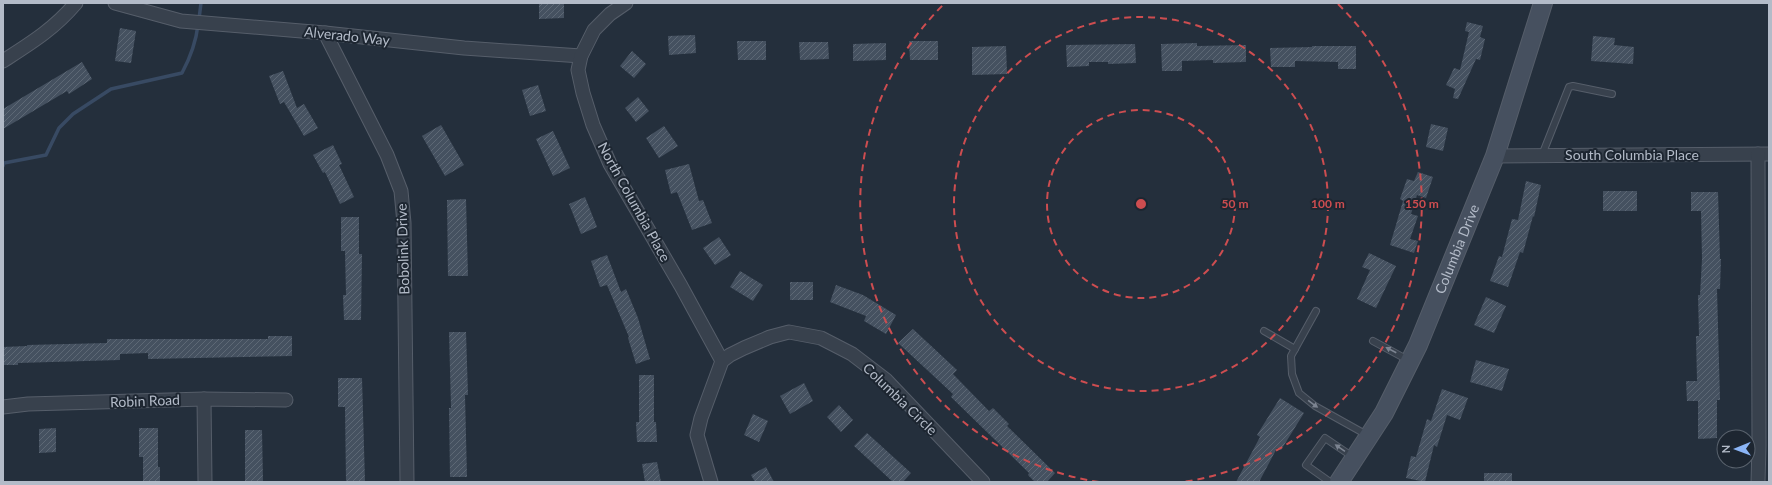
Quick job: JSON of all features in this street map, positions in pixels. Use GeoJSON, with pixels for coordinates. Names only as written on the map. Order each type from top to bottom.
{"type":"FeatureCollection","features":[{"type":"Feature","properties":{"kind":"main road","name":"Columbia Drive"},"geometry":{"type":"LineString","coordinates":[[1339,482],[1384,413],[1410,360],[1495,156],[1543,3]]}},
{"type":"Feature","properties":{"kind":"street"},"geometry":{"type":"LineString","coordinates":[[3,61],[62,20],[76,3]]}},
{"type":"Feature","properties":{"kind":"street","name":"Alverado Way"},"geometry":{"type":"LineString","coordinates":[[115,3],[181,21],[326,33],[464,48],[581,56]]}},
{"type":"Feature","properties":{"kind":"street","name":"North Columbia Place"},"geometry":{"type":"LineString","coordinates":[[625,3],[610,14],[594,30],[581,56],[578,70],[582,93],[593,125],[610,164],[681,286],[722,361]]}},
{"type":"Feature","properties":{"kind":"street","name":"Bobolink Drive"},"geometry":{"type":"LineString","coordinates":[[326,33],[388,155],[401,191],[404,223],[407,482]]}},
{"type":"Feature","properties":{"kind":"street"},"geometry":{"type":"LineString","coordinates":[[1758,482],[1764,154]]}},
{"type":"Feature","properties":{"kind":"street","name":"South Columbia Place"},"geometry":{"type":"LineString","coordinates":[[1495,156],[1764,154]]}},
{"type":"Feature","properties":{"kind":"street","name":"Columbia Circle"},"geometry":{"type":"LineString","coordinates":[[722,361],[730,354],[744,348],[770,337],[790,332],[821,338],[852,354],[886,380],[983,482]]}},
{"type":"Feature","properties":{"kind":"street"},"geometry":{"type":"LineString","coordinates":[[711,482],[697,435],[701,418],[722,361]]}},
{"type":"Feature","properties":{"kind":"street"},"geometry":{"type":"LineString","coordinates":[[204,399],[205,482]]}},
{"type":"Feature","properties":{"kind":"street","name":"Robin Road"},"geometry":{"type":"LineString","coordinates":[[3,407],[28,404],[204,399],[286,400]]}},
{"type":"Feature","properties":{"kind":"lane"},"geometry":{"type":"LineString","coordinates":[[1542,155],[1569,87],[1573,86],[1612,94]]}},
{"type":"Feature","properties":{"kind":"lane"},"geometry":{"type":"LineString","coordinates":[[1316,311],[1291,356],[1292,374],[1299,393],[1315,406],[1369,436]]}},
{"type":"Feature","properties":{"kind":"lane"},"geometry":{"type":"LineString","coordinates":[[1264,332],[1295,349]]}},
{"type":"Feature","properties":{"kind":"lane"},"geometry":{"type":"LineString","coordinates":[[1372,340],[1410,360]]}},
{"type":"Feature","properties":{"kind":"lane"},"geometry":{"type":"LineString","coordinates":[[1330,482],[1306,465],[1325,438],[1354,458]]}},
{"type":"Feature","properties":{"kind":"building"},"geometry":{"type":"Polygon","coordinates":[[[539,3],[564,3],[564,18],[539,19],[539,3]]]}},
{"type":"Feature","properties":{"kind":"building"},"geometry":{"type":"Polygon","coordinates":[[[1467,22],[1483,26],[1480,37],[1485,39],[1480,60],[1476,59],[1458,99],[1453,98],[1455,89],[1446,85],[1454,68],[1460,70],[1469,32],[1465,31],[1467,22]]]}},
{"type":"Feature","properties":{"kind":"building"},"geometry":{"type":"Polygon","coordinates":[[[120,28],[136,31],[131,63],[115,61],[120,28]]]}},
{"type":"Feature","properties":{"kind":"building"},"geometry":{"type":"Polygon","coordinates":[[[695,35],[696,53],[669,55],[668,36],[695,35]]]}},
{"type":"Feature","properties":{"kind":"building"},"geometry":{"type":"Polygon","coordinates":[[[1593,36],[1615,38],[1614,45],[1634,47],[1633,64],[1591,61],[1593,36]]]}},
{"type":"Feature","properties":{"kind":"building"},"geometry":{"type":"Polygon","coordinates":[[[737,41],[766,41],[766,60],[738,60],[737,41]]]}},
{"type":"Feature","properties":{"kind":"building"},"geometry":{"type":"Polygon","coordinates":[[[909,41],[938,41],[938,60],[910,60],[909,41]]]}},
{"type":"Feature","properties":{"kind":"building"},"geometry":{"type":"Polygon","coordinates":[[[799,42],[828,42],[829,59],[800,60],[799,42]]]}},
{"type":"Feature","properties":{"kind":"building"},"geometry":{"type":"Polygon","coordinates":[[[886,43],[886,60],[853,61],[853,44],[886,43]]]}},
{"type":"Feature","properties":{"kind":"building"},"geometry":{"type":"Polygon","coordinates":[[[1197,43],[1197,46],[1246,45],[1246,62],[1213,63],[1213,60],[1182,61],[1182,71],[1162,71],[1161,44],[1197,43]]]}},
{"type":"Feature","properties":{"kind":"building"},"geometry":{"type":"Polygon","coordinates":[[[1135,44],[1136,63],[1108,64],[1108,62],[1089,62],[1089,66],[1067,67],[1066,45],[1135,44]]]}},
{"type":"Feature","properties":{"kind":"building"},"geometry":{"type":"Polygon","coordinates":[[[1006,46],[1007,74],[972,75],[972,47],[1006,46]]]}},
{"type":"Feature","properties":{"kind":"building"},"geometry":{"type":"Polygon","coordinates":[[[1356,46],[1356,69],[1338,69],[1338,62],[1295,61],[1295,67],[1271,67],[1270,48],[1356,46]]]}},
{"type":"Feature","properties":{"kind":"building"},"geometry":{"type":"Polygon","coordinates":[[[632,51],[646,64],[634,78],[620,66],[632,51]]]}},
{"type":"Feature","properties":{"kind":"building"},"geometry":{"type":"Polygon","coordinates":[[[82,62],[92,79],[69,94],[67,91],[3,129],[3,109],[82,62]]]}},
{"type":"Feature","properties":{"kind":"building"},"geometry":{"type":"Polygon","coordinates":[[[283,71],[297,108],[304,104],[318,128],[304,136],[284,102],[280,104],[269,76],[283,71]]]}},
{"type":"Feature","properties":{"kind":"building"},"geometry":{"type":"Polygon","coordinates":[[[538,85],[546,111],[530,116],[522,90],[538,85]]]}},
{"type":"Feature","properties":{"kind":"building"},"geometry":{"type":"Polygon","coordinates":[[[638,97],[649,111],[636,122],[625,108],[638,97]]]}},
{"type":"Feature","properties":{"kind":"building"},"geometry":{"type":"Polygon","coordinates":[[[1431,124],[1448,128],[1443,151],[1426,147],[1431,124]]]}},
{"type":"Feature","properties":{"kind":"building"},"geometry":{"type":"Polygon","coordinates":[[[441,125],[464,165],[445,176],[422,136],[441,125]]]}},
{"type":"Feature","properties":{"kind":"building"},"geometry":{"type":"Polygon","coordinates":[[[664,126],[678,146],[659,158],[646,138],[664,126]]]}},
{"type":"Feature","properties":{"kind":"building"},"geometry":{"type":"Polygon","coordinates":[[[553,131],[570,168],[553,176],[536,139],[553,131]]]}},
{"type":"Feature","properties":{"kind":"building"},"geometry":{"type":"Polygon","coordinates":[[[333,145],[342,164],[339,165],[354,197],[340,204],[325,172],[323,173],[313,155],[333,145]]]}},
{"type":"Feature","properties":{"kind":"building"},"geometry":{"type":"Polygon","coordinates":[[[689,164],[699,201],[703,200],[712,223],[692,230],[677,192],[671,194],[665,170],[689,164]]]}},
{"type":"Feature","properties":{"kind":"building"},"geometry":{"type":"Polygon","coordinates":[[[1418,172],[1433,177],[1426,198],[1417,195],[1411,214],[1418,216],[1410,239],[1418,241],[1414,253],[1390,245],[1403,201],[1400,199],[1407,179],[1414,181],[1418,172]]]}},
{"type":"Feature","properties":{"kind":"building"},"geometry":{"type":"Polygon","coordinates":[[[1526,181],[1541,185],[1534,217],[1533,216],[1523,253],[1520,252],[1508,287],[1490,281],[1499,256],[1502,257],[1512,219],[1518,220],[1526,181]]]}},
{"type":"Feature","properties":{"kind":"building"},"geometry":{"type":"Polygon","coordinates":[[[1603,191],[1637,191],[1637,211],[1603,211],[1603,191]]]}},
{"type":"Feature","properties":{"kind":"building"},"geometry":{"type":"Polygon","coordinates":[[[1691,192],[1718,192],[1721,259],[1720,289],[1717,289],[1720,400],[1717,400],[1716,438],[1698,439],[1698,401],[1687,401],[1686,381],[1697,381],[1696,336],[1699,336],[1698,295],[1700,295],[1702,259],[1701,211],[1691,211],[1691,192]]]}},
{"type":"Feature","properties":{"kind":"building"},"geometry":{"type":"Polygon","coordinates":[[[585,197],[597,227],[581,234],[569,204],[585,197]]]}},
{"type":"Feature","properties":{"kind":"building"},"geometry":{"type":"Polygon","coordinates":[[[466,199],[468,276],[448,276],[447,200],[466,199]]]}},
{"type":"Feature","properties":{"kind":"building"},"geometry":{"type":"Polygon","coordinates":[[[341,217],[359,217],[359,254],[362,254],[361,320],[344,320],[343,295],[346,295],[345,251],[341,251],[341,217]]]}},
{"type":"Feature","properties":{"kind":"building"},"geometry":{"type":"Polygon","coordinates":[[[719,237],[731,255],[715,265],[703,248],[719,237]]]}},
{"type":"Feature","properties":{"kind":"building"},"geometry":{"type":"Polygon","coordinates":[[[1369,253],[1396,266],[1376,308],[1357,299],[1370,270],[1362,267],[1369,253]]]}},
{"type":"Feature","properties":{"kind":"building"},"geometry":{"type":"Polygon","coordinates":[[[607,255],[621,292],[626,289],[638,318],[650,359],[636,364],[628,338],[629,337],[607,285],[600,287],[591,261],[607,255]]]}},
{"type":"Feature","properties":{"kind":"building"},"geometry":{"type":"Polygon","coordinates":[[[740,271],[763,285],[753,301],[730,287],[740,271]]]}},
{"type":"Feature","properties":{"kind":"building"},"geometry":{"type":"Polygon","coordinates":[[[790,282],[813,282],[813,300],[790,300],[790,282]]]}},
{"type":"Feature","properties":{"kind":"building"},"geometry":{"type":"Polygon","coordinates":[[[836,285],[863,295],[896,315],[886,334],[864,321],[866,316],[830,302],[836,285]]]}},
{"type":"Feature","properties":{"kind":"building"},"geometry":{"type":"Polygon","coordinates":[[[1486,297],[1506,306],[1494,333],[1474,325],[1486,297]]]}},
{"type":"Feature","properties":{"kind":"building"},"geometry":{"type":"Polygon","coordinates":[[[913,329],[957,370],[953,374],[989,411],[993,408],[1009,424],[1007,426],[1055,473],[1047,482],[1035,482],[1028,475],[1029,473],[951,397],[953,394],[898,343],[913,329]]]}},
{"type":"Feature","properties":{"kind":"building"},"geometry":{"type":"Polygon","coordinates":[[[449,332],[466,332],[468,395],[465,395],[467,477],[450,477],[449,408],[451,408],[449,332]]]}},
{"type":"Feature","properties":{"kind":"building"},"geometry":{"type":"Polygon","coordinates":[[[268,336],[292,336],[292,356],[148,359],[148,353],[120,354],[120,360],[18,363],[18,365],[3,365],[3,347],[107,343],[107,339],[268,339],[268,336]]]}},
{"type":"Feature","properties":{"kind":"building"},"geometry":{"type":"Polygon","coordinates":[[[1476,360],[1509,369],[1502,391],[1470,382],[1476,360]]]}},
{"type":"Feature","properties":{"kind":"building"},"geometry":{"type":"Polygon","coordinates":[[[639,375],[654,375],[654,422],[656,422],[657,442],[637,442],[636,422],[639,422],[639,375]]]}},
{"type":"Feature","properties":{"kind":"building"},"geometry":{"type":"Polygon","coordinates":[[[338,378],[362,378],[365,482],[346,482],[345,407],[338,407],[338,378]]]}},
{"type":"Feature","properties":{"kind":"building"},"geometry":{"type":"Polygon","coordinates":[[[804,383],[813,401],[790,414],[780,396],[804,383]]]}},
{"type":"Feature","properties":{"kind":"building"},"geometry":{"type":"Polygon","coordinates":[[[1442,389],[1468,398],[1460,420],[1447,415],[1437,447],[1434,445],[1425,482],[1406,478],[1411,456],[1416,457],[1427,419],[1431,421],[1442,389]]]}},
{"type":"Feature","properties":{"kind":"building"},"geometry":{"type":"Polygon","coordinates":[[[1280,398],[1304,413],[1281,450],[1277,448],[1259,482],[1236,482],[1260,437],[1257,435],[1280,398]]]}},
{"type":"Feature","properties":{"kind":"building"},"geometry":{"type":"Polygon","coordinates":[[[839,405],[853,420],[841,432],[827,417],[839,405]]]}},
{"type":"Feature","properties":{"kind":"building"},"geometry":{"type":"Polygon","coordinates":[[[753,414],[768,421],[759,442],[744,435],[753,414]]]}},
{"type":"Feature","properties":{"kind":"building"},"geometry":{"type":"Polygon","coordinates":[[[56,428],[56,452],[39,453],[39,429],[56,428]]]}},
{"type":"Feature","properties":{"kind":"building"},"geometry":{"type":"Polygon","coordinates":[[[139,428],[158,428],[158,467],[160,467],[160,482],[143,482],[143,457],[139,457],[139,428]]]}},
{"type":"Feature","properties":{"kind":"building"},"geometry":{"type":"Polygon","coordinates":[[[245,430],[262,430],[263,482],[245,482],[245,430]]]}},
{"type":"Feature","properties":{"kind":"building"},"geometry":{"type":"Polygon","coordinates":[[[867,433],[911,473],[903,482],[893,482],[854,446],[867,433]]]}},
{"type":"Feature","properties":{"kind":"building"},"geometry":{"type":"Polygon","coordinates":[[[657,462],[661,482],[645,482],[642,464],[657,462]]]}},
{"type":"Feature","properties":{"kind":"building"},"geometry":{"type":"Polygon","coordinates":[[[766,467],[774,482],[755,482],[751,475],[766,467]]]}},
{"type":"Feature","properties":{"kind":"building"},"geometry":{"type":"Polygon","coordinates":[[[1484,473],[1512,473],[1512,482],[1484,482],[1484,473]]]}},
{"type":"Feature","properties":{"kind":"waterway"},"geometry":{"type":"LineString","coordinates":[[199,19],[201,3]]}},
{"type":"Feature","properties":{"kind":"waterway"},"geometry":{"type":"LineString","coordinates":[[3,166],[4,163],[46,155],[59,128],[73,114],[111,89],[182,73],[188,62],[196,38],[198,25]]}}]}
